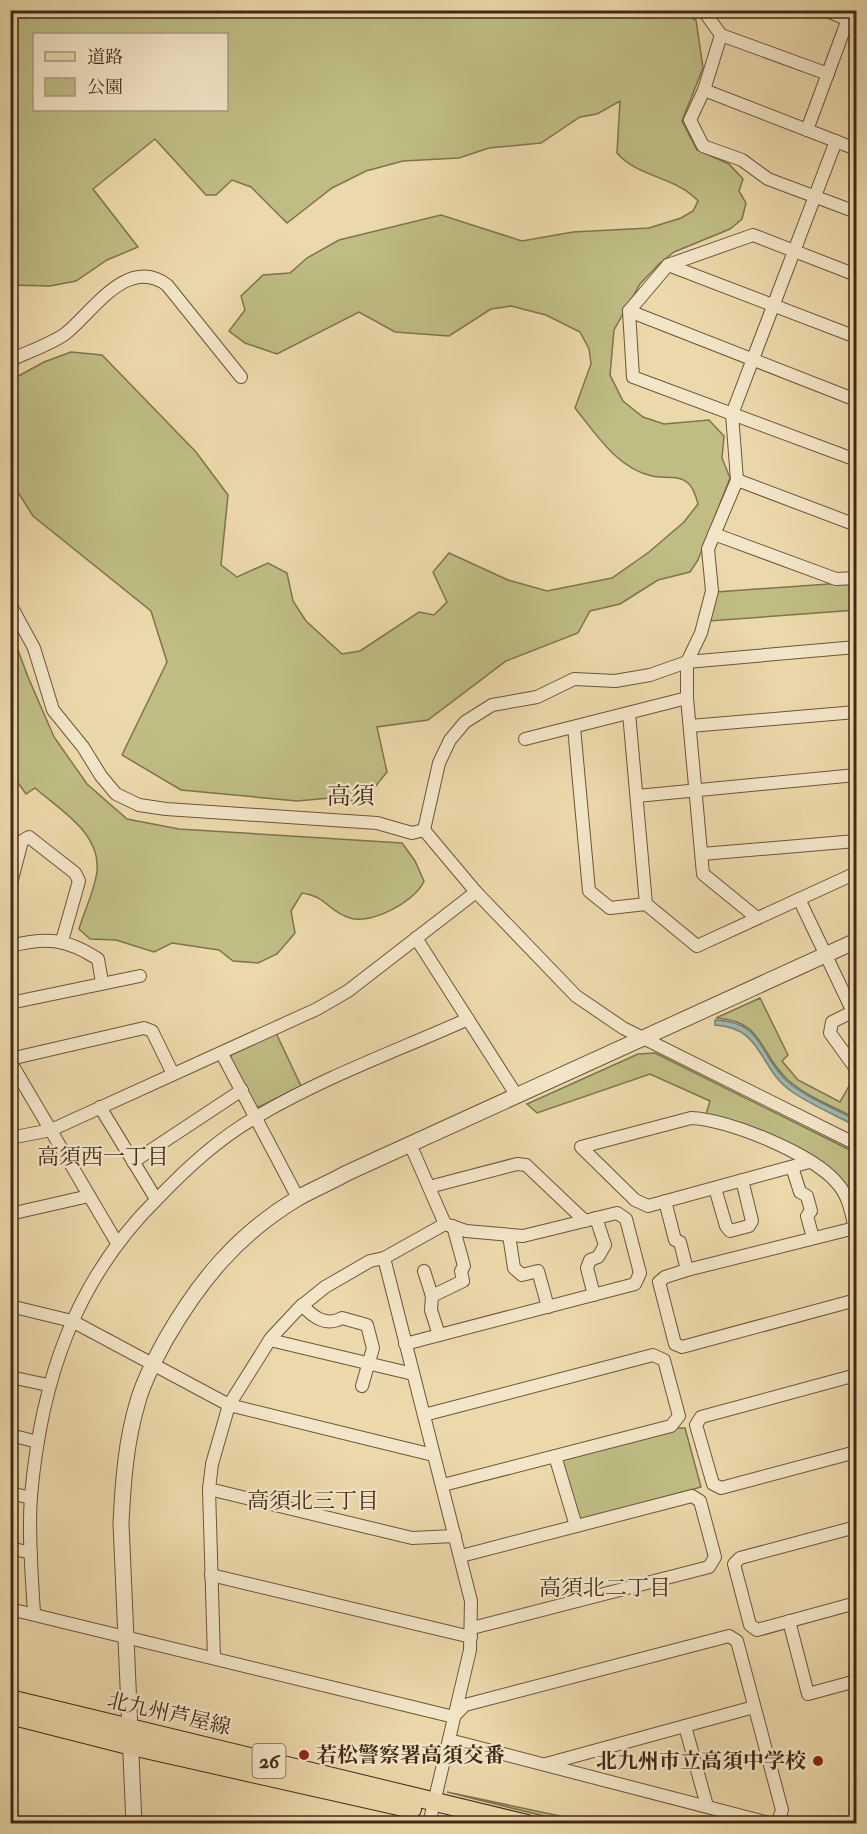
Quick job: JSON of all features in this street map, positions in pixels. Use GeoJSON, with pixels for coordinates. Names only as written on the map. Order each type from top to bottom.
{"type":"FeatureCollection","features":[{"type":"Feature","properties":{"kind":"main road","name":"北九州芦屋線"},"geometry":{"type":"LineString","coordinates":[[10,1699],[132,1737],[472,1824]]}},
{"type":"Feature","properties":{"kind":"main road","name":"北九州芦屋線"},"geometry":{"type":"LineString","coordinates":[[10,1714],[132,1737]]}},
{"type":"Feature","properties":{"kind":"main road","name":"北九州芦屋線"},"geometry":{"type":"LineString","coordinates":[[431,1813],[527,1824]]}},
{"type":"Feature","properties":{"kind":"street"},"geometry":{"type":"LineString","coordinates":[[703,10],[721,35],[828,74]]}},
{"type":"Feature","properties":{"kind":"street"},"geometry":{"type":"LineString","coordinates":[[807,130],[828,74],[852,21],[825,10]]}},
{"type":"Feature","properties":{"kind":"street"},"geometry":{"type":"LineString","coordinates":[[721,35],[704,90],[690,120],[703,146],[742,160],[768,179],[856,212]]}},
{"type":"Feature","properties":{"kind":"street"},"geometry":{"type":"LineString","coordinates":[[704,90],[856,149]]}},
{"type":"Feature","properties":{"kind":"street"},"geometry":{"type":"LineString","coordinates":[[757,918],[704,874],[687,698],[687,662],[701,633],[712,591],[708,549],[737,480],[732,414],[836,141]]}},
{"type":"Feature","properties":{"kind":"street"},"geometry":{"type":"LineString","coordinates":[[856,275],[753,235],[668,265],[629,310],[633,377],[856,460]]}},
{"type":"Feature","properties":{"kind":"street"},"geometry":{"type":"LineString","coordinates":[[668,265],[856,337]]}},
{"type":"Feature","properties":{"kind":"street"},"geometry":{"type":"LineString","coordinates":[[10,360],[62,336],[82,319],[96,301],[116,286],[146,277],[160,280],[167,285],[241,376]]}},
{"type":"Feature","properties":{"kind":"street"},"geometry":{"type":"LineString","coordinates":[[629,310],[856,400]]}},
{"type":"Feature","properties":{"kind":"street"},"geometry":{"type":"LineString","coordinates":[[737,480],[856,525]]}},
{"type":"Feature","properties":{"kind":"street"},"geometry":{"type":"LineString","coordinates":[[714,534],[836,579],[856,578]]}},
{"type":"Feature","properties":{"kind":"street"},"geometry":{"type":"LineString","coordinates":[[10,604],[34,648],[53,710],[83,747],[116,794],[139,805],[376,823],[412,833],[424,830]]}},
{"type":"Feature","properties":{"kind":"street"},"geometry":{"type":"LineString","coordinates":[[424,830],[439,762],[457,729],[475,715],[499,703],[537,697],[574,679],[615,681],[650,675],[687,662],[856,647]]}},
{"type":"Feature","properties":{"kind":"street"},"geometry":{"type":"LineString","coordinates":[[525,739],[687,698]]}},
{"type":"Feature","properties":{"kind":"street"},"geometry":{"type":"LineString","coordinates":[[690,726],[856,712]]}},
{"type":"Feature","properties":{"kind":"street"},"geometry":{"type":"LineString","coordinates":[[629,713],[646,904],[697,946],[856,873]]}},
{"type":"Feature","properties":{"kind":"street"},"geometry":{"type":"LineString","coordinates":[[574,727],[589,891],[610,908],[646,904]]}},
{"type":"Feature","properties":{"kind":"street"},"geometry":{"type":"LineString","coordinates":[[637,796],[856,775]]}},
{"type":"Feature","properties":{"kind":"street"},"geometry":{"type":"LineString","coordinates":[[424,830],[477,892],[567,988],[623,1028],[856,1144]]}},
{"type":"Feature","properties":{"kind":"street"},"geometry":{"type":"LineString","coordinates":[[10,887],[22,841],[29,837],[75,873],[79,881],[63,941]]}},
{"type":"Feature","properties":{"kind":"street"},"geometry":{"type":"LineString","coordinates":[[702,854],[856,841]]}},
{"type":"Feature","properties":{"kind":"street"},"geometry":{"type":"LineString","coordinates":[[10,1138],[51,1130],[317,1009],[348,991],[477,892]]}},
{"type":"Feature","properties":{"kind":"street"},"geometry":{"type":"LineString","coordinates":[[799,899],[855,1011],[832,1022],[830,1033],[856,1069]]}},
{"type":"Feature","properties":{"kind":"street"},"geometry":{"type":"LineString","coordinates":[[416,938],[517,1096]]}},
{"type":"Feature","properties":{"kind":"street"},"geometry":{"type":"LineString","coordinates":[[11,945],[33,940],[63,941],[98,959],[102,982]]}},
{"type":"Feature","properties":{"kind":"street"},"geometry":{"type":"LineString","coordinates":[[134,1824],[121,1523],[123,1479],[138,1400],[153,1363],[186,1304],[212,1269],[246,1236],[298,1198],[410,1144],[856,941]]}},
{"type":"Feature","properties":{"kind":"street"},"geometry":{"type":"LineString","coordinates":[[10,1003],[102,982],[140,976]]}},
{"type":"Feature","properties":{"kind":"street"},"geometry":{"type":"LineString","coordinates":[[34,1614],[31,1498],[48,1385],[72,1321],[100,1266],[156,1199],[211,1147],[257,1116],[297,1094],[468,1019]]}},
{"type":"Feature","properties":{"kind":"street"},"geometry":{"type":"LineString","coordinates":[[117,1243],[10,1060],[144,1028],[152,1031],[173,1074]]}},
{"type":"Feature","properties":{"kind":"street"},"geometry":{"type":"LineString","coordinates":[[222,1054],[257,1116],[298,1198]]}},
{"type":"Feature","properties":{"kind":"street"},"geometry":{"type":"LineString","coordinates":[[134,1162],[242,1090]]}},
{"type":"Feature","properties":{"kind":"street"},"geometry":{"type":"LineString","coordinates":[[100,1107],[156,1199]]}},
{"type":"Feature","properties":{"kind":"street"},"geometry":{"type":"LineString","coordinates":[[809,1162],[648,1206],[635,1200],[581,1148],[691,1118],[705,1118],[771,1141],[809,1162],[838,1183],[848,1201],[856,1231],[813,1238],[665,1277],[659,1282],[675,1344],[682,1347],[856,1300]]}},
{"type":"Feature","properties":{"kind":"street"},"geometry":{"type":"LineString","coordinates":[[410,1144],[449,1225],[464,1266],[461,1271],[463,1281],[432,1296]]}},
{"type":"Feature","properties":{"kind":"street"},"geometry":{"type":"LineString","coordinates":[[429,1187],[517,1164],[526,1165],[591,1219],[605,1245],[598,1257],[590,1260],[587,1268],[594,1295]]}},
{"type":"Feature","properties":{"kind":"street"},"geometry":{"type":"LineString","coordinates":[[792,1167],[800,1192],[807,1196],[811,1211],[807,1216],[813,1238]]}},
{"type":"Feature","properties":{"kind":"street"},"geometry":{"type":"LineString","coordinates":[[715,1188],[726,1226],[730,1231],[749,1226],[752,1221],[742,1180]]}},
{"type":"Feature","properties":{"kind":"street"},"geometry":{"type":"LineString","coordinates":[[10,1214],[89,1196]]}},
{"type":"Feature","properties":{"kind":"street"},"geometry":{"type":"LineString","coordinates":[[665,1201],[675,1240],[680,1242],[687,1270]]}},
{"type":"Feature","properties":{"kind":"street"},"geometry":{"type":"LineString","coordinates":[[214,1658],[209,1490],[212,1464],[229,1405],[270,1340],[302,1305],[325,1287],[370,1261],[384,1258],[449,1225],[466,1231],[523,1236],[617,1213],[626,1219],[640,1273],[635,1284],[405,1344]]}},
{"type":"Feature","properties":{"kind":"street"},"geometry":{"type":"LineString","coordinates":[[509,1235],[514,1268],[522,1275],[537,1271],[548,1307]]}},
{"type":"Feature","properties":{"kind":"street"},"geometry":{"type":"LineString","coordinates":[[384,1258],[471,1601],[472,1632],[431,1813]]}},
{"type":"Feature","properties":{"kind":"street"},"geometry":{"type":"LineString","coordinates":[[424,1271],[432,1296],[431,1310],[439,1335]]}},
{"type":"Feature","properties":{"kind":"street"},"geometry":{"type":"LineString","coordinates":[[302,1305],[315,1318],[334,1323],[342,1318],[367,1325],[373,1348],[362,1386]]}},
{"type":"Feature","properties":{"kind":"street"},"geometry":{"type":"LineString","coordinates":[[10,1306],[72,1321],[229,1405],[433,1455]]}},
{"type":"Feature","properties":{"kind":"street"},"geometry":{"type":"LineString","coordinates":[[270,1340],[413,1374]]}},
{"type":"Feature","properties":{"kind":"street"},"geometry":{"type":"LineString","coordinates":[[424,1415],[653,1355],[664,1360],[679,1416],[671,1426],[443,1485]]}},
{"type":"Feature","properties":{"kind":"street"},"geometry":{"type":"LineString","coordinates":[[856,1376],[701,1417],[696,1425],[713,1484],[721,1488],[856,1452]]}},
{"type":"Feature","properties":{"kind":"street"},"geometry":{"type":"LineString","coordinates":[[10,1377],[48,1385]]}},
{"type":"Feature","properties":{"kind":"street"},"geometry":{"type":"LineString","coordinates":[[10,1435],[38,1442]]}},
{"type":"Feature","properties":{"kind":"street"},"geometry":{"type":"LineString","coordinates":[[555,1456],[576,1526]]}},
{"type":"Feature","properties":{"kind":"street"},"geometry":{"type":"LineString","coordinates":[[209,1490],[412,1538],[455,1536]]}},
{"type":"Feature","properties":{"kind":"street"},"geometry":{"type":"LineString","coordinates":[[10,1493],[31,1498]]}},
{"type":"Feature","properties":{"kind":"street"},"geometry":{"type":"LineString","coordinates":[[212,1575],[472,1632],[709,1567],[715,1557],[700,1501],[692,1496],[461,1556]]}},
{"type":"Feature","properties":{"kind":"street"},"geometry":{"type":"LineString","coordinates":[[856,1527],[740,1558],[734,1564],[750,1624],[757,1630],[856,1603]]}},
{"type":"Feature","properties":{"kind":"street"},"geometry":{"type":"LineString","coordinates":[[10,1548],[31,1553]]}},
{"type":"Feature","properties":{"kind":"street"},"geometry":{"type":"LineString","coordinates":[[10,1609],[454,1717]]}},
{"type":"Feature","properties":{"kind":"street"},"geometry":{"type":"LineString","coordinates":[[789,1621],[808,1694],[856,1681]]}},
{"type":"Feature","properties":{"kind":"street"},"geometry":{"type":"LineString","coordinates":[[454,1717],[465,1705],[729,1636],[737,1641],[782,1810],[777,1824]]}},
{"type":"Feature","properties":{"kind":"street"},"geometry":{"type":"LineString","coordinates":[[545,1764],[754,1707]]}},
{"type":"Feature","properties":{"kind":"street"},"geometry":{"type":"LineString","coordinates":[[685,1726],[707,1806]]}},
{"type":"Feature","properties":{"kind":"street"},"geometry":{"type":"LineString","coordinates":[[449,1740],[773,1824]]}},
{"type":"Feature","properties":{"kind":"green space"},"geometry":{"type":"Polygon","coordinates":[[[11,11],[676,11],[696,20],[703,68],[682,121],[697,150],[729,164],[743,179],[739,191],[746,203],[742,219],[730,229],[674,252],[640,284],[614,330],[610,375],[623,401],[643,417],[664,424],[709,420],[724,436],[722,458],[730,478],[698,560],[690,572],[658,580],[620,604],[590,611],[578,633],[506,661],[428,720],[377,727],[387,772],[370,793],[354,801],[330,798],[297,801],[181,790],[122,755],[167,662],[151,611],[33,516],[11,481],[11,380],[44,362],[71,352],[102,355],[196,452],[228,495],[221,565],[237,577],[268,563],[287,573],[293,601],[306,621],[342,654],[360,651],[419,612],[434,615],[447,602],[433,572],[449,553],[508,580],[547,591],[612,578],[649,552],[684,522],[698,504],[696,496],[684,480],[652,476],[628,466],[599,439],[575,408],[591,364],[589,349],[580,332],[546,315],[511,306],[491,309],[449,336],[395,332],[359,312],[277,354],[245,343],[229,331],[245,310],[241,296],[263,275],[290,273],[307,258],[339,240],[441,215],[522,241],[573,232],[649,228],[681,218],[693,211],[698,201],[679,187],[635,167],[617,153],[620,101],[597,114],[580,117],[541,143],[489,148],[459,158],[403,161],[366,171],[332,188],[287,223],[251,187],[232,180],[216,195],[206,195],[155,139],[93,189],[138,247],[107,260],[76,281],[50,286],[11,285],[11,11]]]}},
{"type":"Feature","properties":{"kind":"green space"},"geometry":{"type":"Polygon","coordinates":[[[856,582],[856,610],[709,621],[716,592],[856,582]]]}},
{"type":"Feature","properties":{"kind":"green space"},"geometry":{"type":"Polygon","coordinates":[[[10,629],[54,737],[87,784],[127,819],[179,829],[402,843],[415,861],[424,881],[412,896],[392,910],[381,915],[359,919],[342,915],[323,901],[302,893],[291,911],[295,933],[277,954],[258,963],[233,961],[219,950],[172,943],[154,952],[116,940],[90,939],[79,929],[96,878],[97,857],[93,845],[67,814],[35,788],[26,794],[11,773],[10,629]]]}},
{"type":"Feature","properties":{"kind":"green space"},"geometry":{"type":"Polygon","coordinates":[[[760,998],[788,1055],[782,1061],[798,1080],[840,1102],[854,1077],[856,1078],[856,1118],[795,1086],[778,1070],[759,1040],[744,1025],[732,1020],[716,1018],[760,998]]]}},
{"type":"Feature","properties":{"kind":"green space"},"geometry":{"type":"Polygon","coordinates":[[[276,1033],[301,1086],[259,1107],[255,1106],[230,1058],[233,1052],[276,1033]]]}},
{"type":"Feature","properties":{"kind":"green space"},"geometry":{"type":"Polygon","coordinates":[[[655,1053],[856,1153],[856,1214],[840,1179],[706,1114],[710,1101],[650,1074],[537,1113],[527,1104],[638,1054],[655,1053]]]}},
{"type":"Feature","properties":{"kind":"green space"},"geometry":{"type":"Polygon","coordinates":[[[676,1428],[685,1428],[701,1487],[581,1520],[576,1517],[560,1463],[563,1459],[676,1428]]]}},
{"type":"Feature","properties":{"kind":"green space"},"geometry":{"type":"Polygon","coordinates":[[[447,1792],[593,1823],[572,1823],[447,1792]]]}},
{"type":"Feature","properties":{"kind":"water"},"geometry":{"type":"Polygon","coordinates":[[[715,1020],[731,1022],[752,1033],[778,1072],[788,1082],[812,1098],[856,1120],[856,1126],[791,1091],[780,1082],[752,1041],[743,1033],[715,1025],[715,1020]]]}},
{"type":"Feature","properties":{"kind":"place","name":"若松警察署高須交番"},"geometry":{"type":"Point","coordinates":[304,1755]}},
{"type":"Feature","properties":{"kind":"place","name":"北九州市立高須中学校"},"geometry":{"type":"Point","coordinates":[818,1761]}},
{"type":"Feature","properties":{"kind":"district","name":"高須"},"geometry":{"type":"Point","coordinates":[351,796]}},
{"type":"Feature","properties":{"kind":"district","name":"高須西一丁目"},"geometry":{"type":"Point","coordinates":[103,1157]}},
{"type":"Feature","properties":{"kind":"district","name":"高須北三丁目"},"geometry":{"type":"Point","coordinates":[313,1501]}},
{"type":"Feature","properties":{"kind":"district","name":"高須北二丁目"},"geometry":{"type":"Point","coordinates":[605,1588]}}]}
